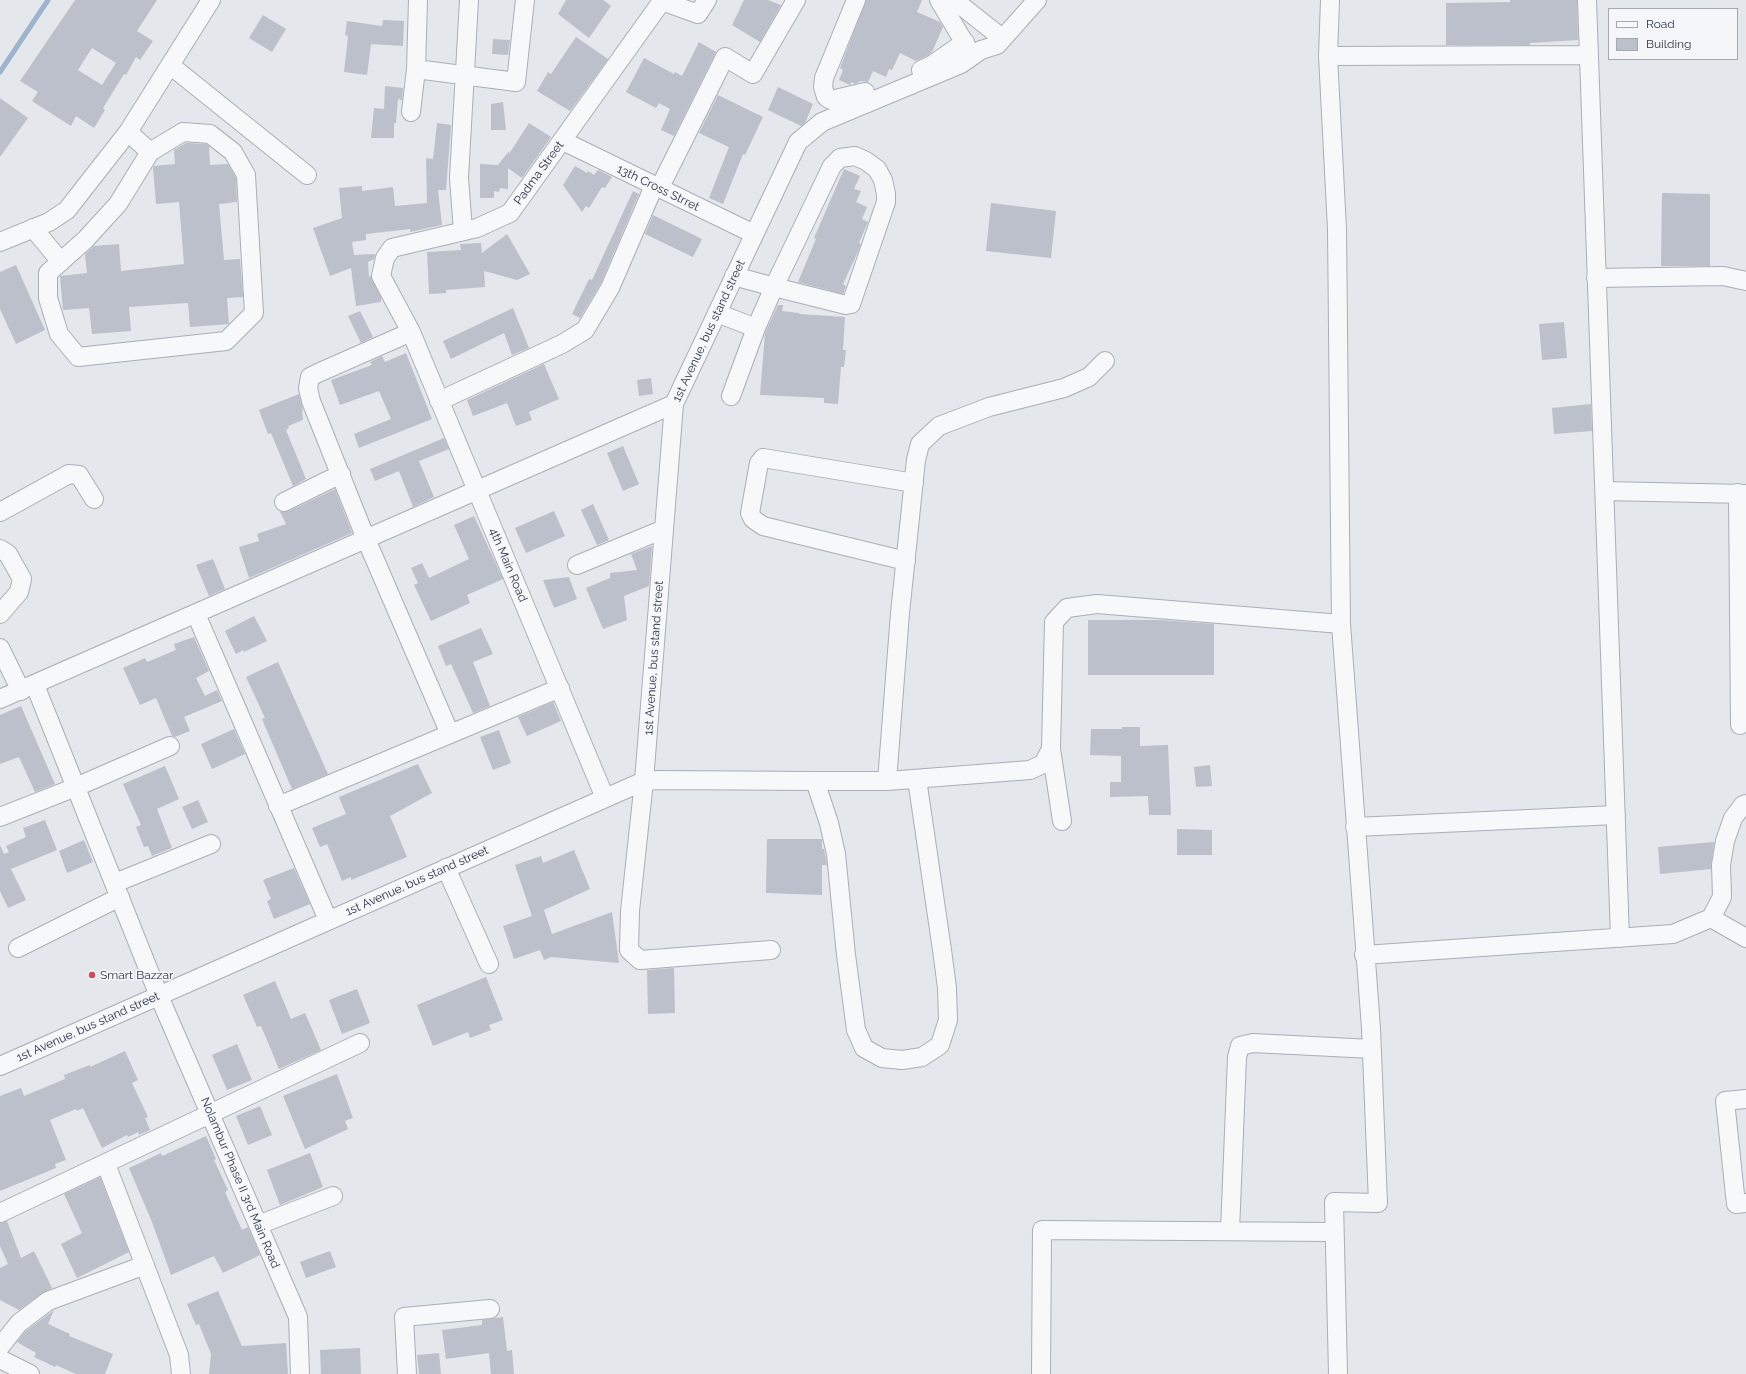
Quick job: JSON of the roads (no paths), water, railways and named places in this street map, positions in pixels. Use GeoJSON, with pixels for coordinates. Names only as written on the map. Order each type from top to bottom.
{"type":"FeatureCollection","features":[{"type":"Feature","properties":{"kind":"street"},"geometry":{"type":"LineString","coordinates":[[0,242],[49,222],[67,210],[128,132],[211,0]]}},
{"type":"Feature","properties":{"kind":"street"},"geometry":{"type":"LineString","coordinates":[[411,112],[416,69],[418,0]]}},
{"type":"Feature","properties":{"kind":"street"},"geometry":{"type":"LineString","coordinates":[[463,231],[459,178],[469,0]]}},
{"type":"Feature","properties":{"kind":"street"},"geometry":{"type":"LineString","coordinates":[[416,69],[516,82],[525,0]]}},
{"type":"Feature","properties":{"kind":"street","name":"Padma Street"},"geometry":{"type":"LineString","coordinates":[[411,332],[381,276],[385,258],[392,248],[477,228],[510,213],[662,1],[698,14],[707,0]]}},
{"type":"Feature","properties":{"kind":"street"},"geometry":{"type":"LineString","coordinates":[[439,401],[562,344],[585,330],[610,288],[656,188],[725,57],[753,74],[796,0]]}},
{"type":"Feature","properties":{"kind":"street"},"geometry":{"type":"LineString","coordinates":[[856,0],[824,78],[823,88],[826,97],[831,100],[866,97]]}},
{"type":"Feature","properties":{"kind":"street"},"geometry":{"type":"LineString","coordinates":[[940,0],[968,49]]}},
{"type":"Feature","properties":{"kind":"street"},"geometry":{"type":"LineString","coordinates":[[954,0],[1000,37],[1021,0]]}},
{"type":"Feature","properties":{"kind":"street","name":"1st Avenue, bus stand street"},"geometry":{"type":"LineString","coordinates":[[2,1060],[159,996],[644,781],[674,404],[798,142],[822,122],[866,97],[961,64],[968,49],[981,50],[997,45],[1000,37],[1038,0]]}},
{"type":"Feature","properties":{"kind":"street"},"geometry":{"type":"LineString","coordinates":[[1330,0],[1328,56],[1337,229],[1341,624],[1372,1050],[1378,1203],[1334,1202],[1338,1374]]}},
{"type":"Feature","properties":{"kind":"street"},"geometry":{"type":"LineString","coordinates":[[1587,0],[1620,938]]}},
{"type":"Feature","properties":{"kind":"street"},"geometry":{"type":"LineString","coordinates":[[1328,56],[1588,55]]}},
{"type":"Feature","properties":{"kind":"street"},"geometry":{"type":"LineString","coordinates":[[170,65],[307,175]]}},
{"type":"Feature","properties":{"kind":"street"},"geometry":{"type":"LineString","coordinates":[[128,132],[150,152]]}},
{"type":"Feature","properties":{"kind":"street"},"geometry":{"type":"LineString","coordinates":[[183,132],[210,134],[233,152],[246,175],[254,313],[226,341],[78,357],[59,334],[48,298],[48,273],[85,240],[118,204],[150,152],[183,132]]}},
{"type":"Feature","properties":{"kind":"street","name":"13th Cross Strret"},"geometry":{"type":"LineString","coordinates":[[563,141],[656,188],[754,234]]}},
{"type":"Feature","properties":{"kind":"street"},"geometry":{"type":"LineString","coordinates":[[731,396],[756,328],[774,287],[832,166],[840,158],[855,156],[866,161],[877,169],[883,180],[886,202],[851,304],[846,305],[774,287],[734,276]]}},
{"type":"Feature","properties":{"kind":"street"},"geometry":{"type":"LineString","coordinates":[[33,228],[60,262]]}},
{"type":"Feature","properties":{"kind":"street"},"geometry":{"type":"LineString","coordinates":[[1596,278],[1715,276],[1746,281]]}},
{"type":"Feature","properties":{"kind":"street"},"geometry":{"type":"LineString","coordinates":[[717,313],[756,328]]}},
{"type":"Feature","properties":{"kind":"street"},"geometry":{"type":"LineString","coordinates":[[411,332],[310,377],[308,388],[311,401],[366,539],[450,734]]}},
{"type":"Feature","properties":{"kind":"street","name":"4th Main Road"},"geometry":{"type":"LineString","coordinates":[[411,332],[605,798]]}},
{"type":"Feature","properties":{"kind":"street"},"geometry":{"type":"LineString","coordinates":[[887,781],[906,561],[914,483],[920,444],[939,426],[989,407],[1064,388],[1089,376],[1105,361]]}},
{"type":"Feature","properties":{"kind":"street"},"geometry":{"type":"LineString","coordinates":[[0,699],[674,404]]}},
{"type":"Feature","properties":{"kind":"street"},"geometry":{"type":"LineString","coordinates":[[906,561],[763,526],[753,519],[750,513],[759,463],[763,458],[914,483]]}},
{"type":"Feature","properties":{"kind":"street"},"geometry":{"type":"LineString","coordinates":[[0,512],[70,474],[79,476],[94,500]]}},
{"type":"Feature","properties":{"kind":"street"},"geometry":{"type":"LineString","coordinates":[[284,502],[341,474]]}},
{"type":"Feature","properties":{"kind":"street"},"geometry":{"type":"LineString","coordinates":[[1605,491],[1742,494],[1740,725]]}},
{"type":"Feature","properties":{"kind":"street"},"geometry":{"type":"LineString","coordinates":[[577,565],[664,529]]}},
{"type":"Feature","properties":{"kind":"street"},"geometry":{"type":"LineString","coordinates":[[0,549],[8,554],[22,579],[19,592],[0,614]]}},
{"type":"Feature","properties":{"kind":"street"},"geometry":{"type":"LineString","coordinates":[[1062,821],[1051,749],[1054,622],[1067,608],[1097,604],[1341,624]]}},
{"type":"Feature","properties":{"kind":"street"},"geometry":{"type":"LineString","coordinates":[[196,614],[328,920]]}},
{"type":"Feature","properties":{"kind":"street","name":"Nolambur Phase II 3rd Main Road"},"geometry":{"type":"LineString","coordinates":[[0,648],[28,688],[76,787],[159,996],[298,1317],[300,1374]]}},
{"type":"Feature","properties":{"kind":"street"},"geometry":{"type":"LineString","coordinates":[[278,806],[560,688]]}},
{"type":"Feature","properties":{"kind":"street"},"geometry":{"type":"LineString","coordinates":[[0,816],[76,787],[170,746]]}},
{"type":"Feature","properties":{"kind":"street"},"geometry":{"type":"LineString","coordinates":[[771,950],[640,960],[629,950],[630,911],[644,781],[887,781],[943,777],[1030,770],[1043,764],[1051,749]]}},
{"type":"Feature","properties":{"kind":"street"},"geometry":{"type":"LineString","coordinates":[[815,781],[829,823],[836,854],[846,955],[856,1030],[864,1048],[882,1058],[902,1060],[922,1057],[940,1045],[948,1020],[947,988],[917,779]]}},
{"type":"Feature","properties":{"kind":"street"},"geometry":{"type":"LineString","coordinates":[[1364,955],[1674,934],[1711,918],[1722,896],[1721,865],[1725,841],[1733,818],[1743,805],[1746,804]]}},
{"type":"Feature","properties":{"kind":"street"},"geometry":{"type":"LineString","coordinates":[[1355,827],[1616,814]]}},
{"type":"Feature","properties":{"kind":"street"},"geometry":{"type":"LineString","coordinates":[[18,948],[118,890],[211,844]]}},
{"type":"Feature","properties":{"kind":"street"},"geometry":{"type":"LineString","coordinates":[[446,868],[489,964]]}},
{"type":"Feature","properties":{"kind":"street"},"geometry":{"type":"LineString","coordinates":[[1711,918],[1746,938]]}},
{"type":"Feature","properties":{"kind":"street"},"geometry":{"type":"LineString","coordinates":[[0,1213],[360,1043]]}},
{"type":"Feature","properties":{"kind":"street"},"geometry":{"type":"LineString","coordinates":[[1230,1231],[1237,1057],[1240,1046],[1253,1043],[1372,1050]]}},
{"type":"Feature","properties":{"kind":"street"},"geometry":{"type":"LineString","coordinates":[[1746,1099],[1725,1101],[1736,1204],[1746,1204]]}},
{"type":"Feature","properties":{"kind":"street"},"geometry":{"type":"LineString","coordinates":[[106,1164],[179,1355],[181,1374]]}},
{"type":"Feature","properties":{"kind":"street"},"geometry":{"type":"LineString","coordinates":[[258,1226],[333,1196]]}},
{"type":"Feature","properties":{"kind":"street"},"geometry":{"type":"LineString","coordinates":[[1041,1374],[1042,1230],[1334,1232]]}},
{"type":"Feature","properties":{"kind":"street"},"geometry":{"type":"LineString","coordinates":[[0,1347],[19,1323],[48,1301],[145,1266]]}},
{"type":"Feature","properties":{"kind":"street"},"geometry":{"type":"LineString","coordinates":[[407,1374],[404,1317],[490,1309]]}},
{"type":"Feature","properties":{"kind":"street"},"geometry":{"type":"LineString","coordinates":[[0,1359],[30,1374]]}},
{"type":"Feature","properties":{"kind":"waterway"},"geometry":{"type":"LineString","coordinates":[[0,72],[48,0]]}},
{"type":"Feature","properties":{"kind":"place","name":"Smart Bazzar"},"geometry":{"type":"Point","coordinates":[92,975]}}]}
